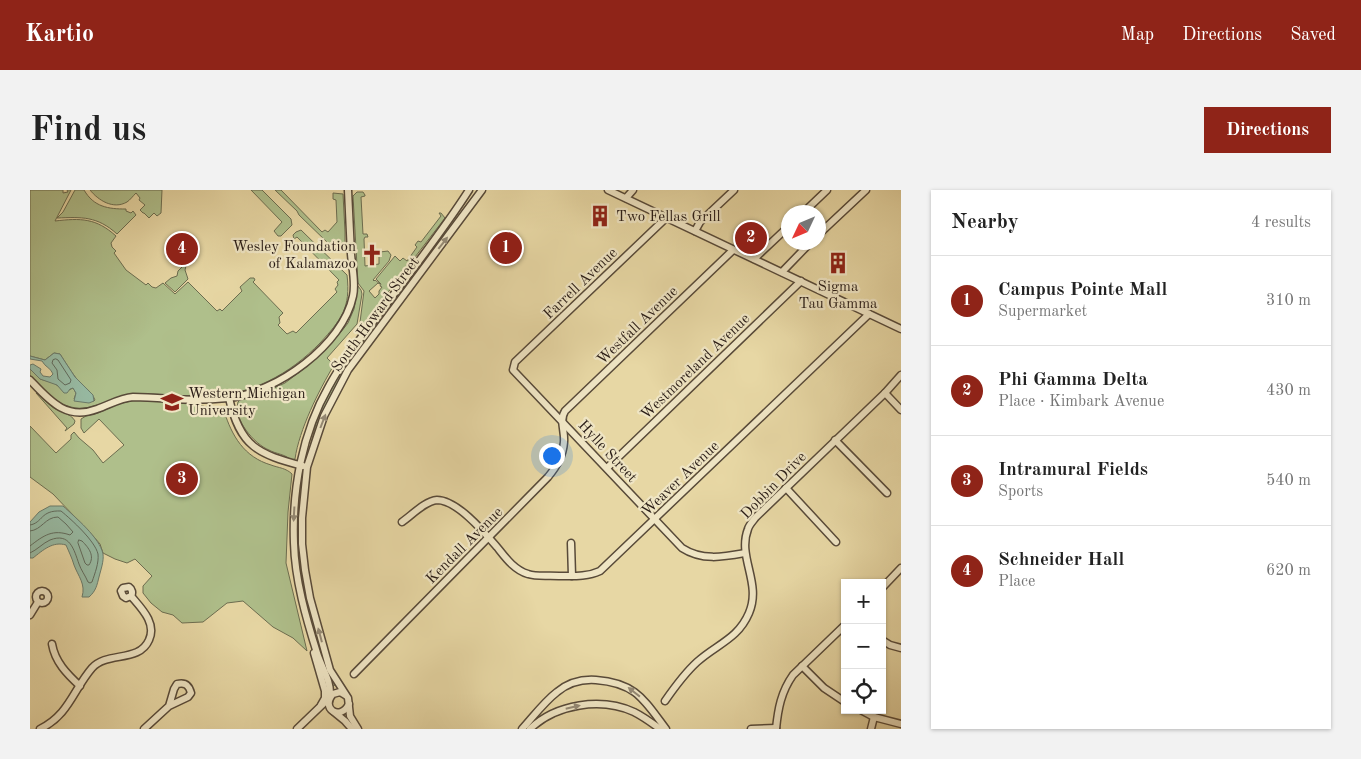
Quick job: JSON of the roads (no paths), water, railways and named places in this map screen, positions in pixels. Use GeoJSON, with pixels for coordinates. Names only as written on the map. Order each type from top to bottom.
{"type":"FeatureCollection","features":[{"type":"Feature","properties":{"kind":"street"},"geometry":{"type":"LineString","coordinates":[[30,380],[58,407],[76,412],[93,411],[132,397],[187,400],[229,398],[261,390],[288,376],[322,348],[338,329],[350,307],[354,290],[348,190]]}},
{"type":"Feature","properties":{"kind":"street","name":"South Howard Street"},"geometry":{"type":"LineString","coordinates":[[329,698],[330,684],[319,657],[305,610],[296,567],[294,516],[296,492],[324,416],[348,370],[482,190]]}},
{"type":"Feature","properties":{"kind":"street"},"geometry":{"type":"LineString","coordinates":[[608,190],[901,329]]}},
{"type":"Feature","properties":{"kind":"street"},"geometry":{"type":"LineString","coordinates":[[626,198],[633,190]]}},
{"type":"Feature","properties":{"kind":"street"},"geometry":{"type":"LineString","coordinates":[[695,231],[700,222],[734,190]]}},
{"type":"Feature","properties":{"kind":"street"},"geometry":{"type":"LineString","coordinates":[[811,205],[827,190]]}},
{"type":"Feature","properties":{"kind":"street"},"geometry":{"type":"LineString","coordinates":[[826,228],[866,190]]}},
{"type":"Feature","properties":{"kind":"street"},"geometry":{"type":"LineString","coordinates":[[469,191],[476,199]]}},
{"type":"Feature","properties":{"kind":"street","name":"South Howard Street"},"geometry":{"type":"LineString","coordinates":[[346,695],[333,674],[325,655],[310,598],[305,570],[302,518],[304,466],[310,430],[318,408],[335,375],[469,191]]}},
{"type":"Feature","properties":{"kind":"street","name":"Farrell Avenue"},"geometry":{"type":"LineString","coordinates":[[513,368],[515,362],[667,217]]}},
{"type":"Feature","properties":{"kind":"street"},"geometry":{"type":"LineString","coordinates":[[754,259],[781,234]]}},
{"type":"Feature","properties":{"kind":"street","name":"Westfall Avenue"},"geometry":{"type":"LineString","coordinates":[[561,420],[565,411],[733,250]]}},
{"type":"Feature","properties":{"kind":"street"},"geometry":{"type":"LineString","coordinates":[[782,272],[803,250]]}},
{"type":"Feature","properties":{"kind":"street","name":"Westmoreland Avenue"},"geometry":{"type":"LineString","coordinates":[[607,468],[801,281]]}},
{"type":"Feature","properties":{"kind":"street","name":"Weaver Avenue"},"geometry":{"type":"LineString","coordinates":[[402,522],[428,503],[433,501],[447,502],[456,506],[488,537],[509,562],[524,572],[537,575],[572,576],[590,575],[600,571],[869,314]]}},
{"type":"Feature","properties":{"kind":"street","name":"Hylle Street"},"geometry":{"type":"LineString","coordinates":[[513,368],[517,375],[682,548],[694,554],[718,558],[745,553]]}},
{"type":"Feature","properties":{"kind":"street","name":"Dobbin Drive"},"geometry":{"type":"LineString","coordinates":[[665,701],[670,692],[696,663],[736,634],[749,614],[754,597],[753,584],[745,553],[745,540],[749,526],[756,516],[901,375]]}},
{"type":"Feature","properties":{"kind":"street"},"geometry":{"type":"LineString","coordinates":[[884,393],[901,410]]}},
{"type":"Feature","properties":{"kind":"street"},"geometry":{"type":"LineString","coordinates":[[229,398],[235,421],[251,445],[271,457],[304,466]]}},
{"type":"Feature","properties":{"kind":"street","name":"Kendall Avenue"},"geometry":{"type":"LineString","coordinates":[[354,674],[548,477],[562,455],[564,439],[561,420]]}},
{"type":"Feature","properties":{"kind":"street"},"geometry":{"type":"LineString","coordinates":[[835,440],[887,493]]}},
{"type":"Feature","properties":{"kind":"street"},"geometry":{"type":"LineString","coordinates":[[786,488],[836,542]]}},
{"type":"Feature","properties":{"kind":"street"},"geometry":{"type":"LineString","coordinates":[[571,543],[572,576]]}},
{"type":"Feature","properties":{"kind":"street"},"geometry":{"type":"LineString","coordinates":[[886,584],[901,568]]}},
{"type":"Feature","properties":{"kind":"street"},"geometry":{"type":"LineString","coordinates":[[40,729],[65,710],[84,678],[98,663],[135,654],[146,646],[150,638],[150,624],[147,616],[131,596]]}},
{"type":"Feature","properties":{"kind":"street"},"geometry":{"type":"LineString","coordinates":[[30,615],[38,602]]}},
{"type":"Feature","properties":{"kind":"street"},"geometry":{"type":"LineString","coordinates":[[305,610],[316,665],[324,688],[325,698],[322,706]]}},
{"type":"Feature","properties":{"kind":"street"},"geometry":{"type":"LineString","coordinates":[[750,729],[776,728],[783,691],[793,675],[841,629]]}},
{"type":"Feature","properties":{"kind":"street"},"geometry":{"type":"LineString","coordinates":[[886,642],[901,648]]}},
{"type":"Feature","properties":{"kind":"street"},"geometry":{"type":"LineString","coordinates":[[52,644],[54,654],[60,665],[80,686]]}},
{"type":"Feature","properties":{"kind":"street"},"geometry":{"type":"LineString","coordinates":[[802,666],[824,688],[841,699]]}},
{"type":"Feature","properties":{"kind":"street"},"geometry":{"type":"LineString","coordinates":[[522,729],[557,692],[581,680],[591,680],[614,682],[628,688],[645,702],[666,729]]}},
{"type":"Feature","properties":{"kind":"street"},"geometry":{"type":"LineString","coordinates":[[297,729],[336,692],[340,692],[348,698],[350,718],[358,729]]}},
{"type":"Feature","properties":{"kind":"street"},"geometry":{"type":"LineString","coordinates":[[329,698],[329,706],[352,729]]}},
{"type":"Feature","properties":{"kind":"street"},"geometry":{"type":"LineString","coordinates":[[333,711],[336,713],[343,712],[348,704]]}},
{"type":"Feature","properties":{"kind":"street"},"geometry":{"type":"LineString","coordinates":[[530,729],[536,722],[560,710],[588,704],[604,704],[632,712],[647,719],[660,729]]}},
{"type":"Feature","properties":{"kind":"street"},"geometry":{"type":"LineString","coordinates":[[144,729],[168,706]]}},
{"type":"Feature","properties":{"kind":"street"},"geometry":{"type":"LineString","coordinates":[[868,714],[901,724]]}},
{"type":"Feature","properties":{"kind":"street"},"geometry":{"type":"LineString","coordinates":[[871,729],[874,717]]}},
{"type":"Feature","properties":{"kind":"water"},"geometry":{"type":"Polygon","coordinates":[[[54,353],[60,354],[75,377],[93,395],[94,401],[89,403],[74,401],[76,393],[73,388],[64,393],[57,385],[40,379],[30,369],[30,365],[33,364],[41,369],[40,372],[43,376],[50,377],[53,374],[51,370],[42,361],[30,359],[30,356],[45,360],[54,353]]]}},
{"type":"Feature","properties":{"kind":"water"},"geometry":{"type":"Polygon","coordinates":[[[50,506],[63,506],[86,528],[101,548],[103,554],[102,565],[96,588],[89,597],[82,597],[82,584],[66,545],[52,545],[33,558],[30,558],[30,522],[39,512],[50,506]]]}},
{"type":"Feature","properties":{"kind":"place","name":"Two Fellas Grill"},"geometry":{"type":"Point","coordinates":[600,216]}},
{"type":"Feature","properties":{"kind":"place","name":"Phi Gamma Delta"},"geometry":{"type":"Point","coordinates":[751,238]}},
{"type":"Feature","properties":{"kind":"place","name":"Campus Pointe Mall"},"geometry":{"type":"Point","coordinates":[506,248]}},
{"type":"Feature","properties":{"kind":"place","name":"Schneider Hall"},"geometry":{"type":"Point","coordinates":[182,249]}},
{"type":"Feature","properties":{"kind":"place","name":"Wesley Foundation of Kalamazoo"},"geometry":{"type":"Point","coordinates":[372,255]}},
{"type":"Feature","properties":{"kind":"place","name":"Sigma Tau Gamma"},"geometry":{"type":"Point","coordinates":[838,263]}},
{"type":"Feature","properties":{"kind":"place","name":"Western Michigan University"},"geometry":{"type":"Point","coordinates":[172,402]}},
{"type":"Feature","properties":{"kind":"place","name":"Intramural Fields"},"geometry":{"type":"Point","coordinates":[182,479]}}]}
